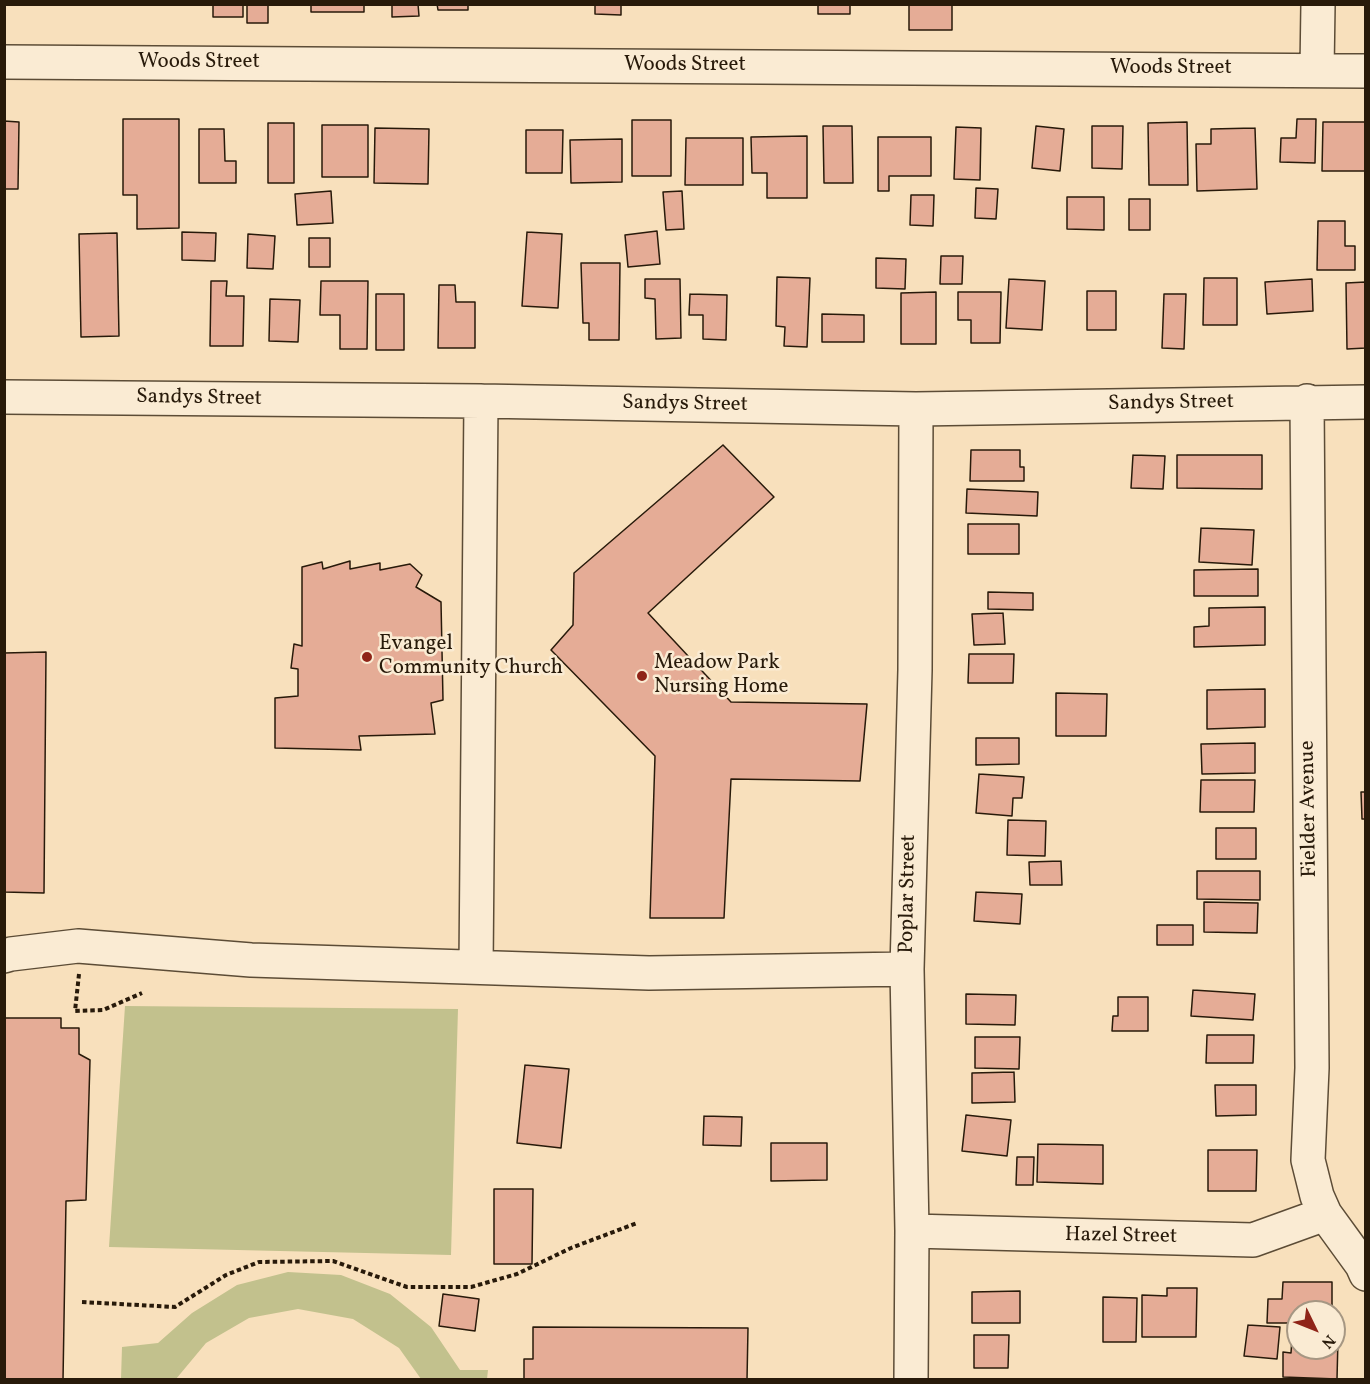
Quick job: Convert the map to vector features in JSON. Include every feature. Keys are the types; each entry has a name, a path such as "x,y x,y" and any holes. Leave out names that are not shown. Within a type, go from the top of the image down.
{"street":[{"path":"1317,70 1318,4"},
{"name":"Woods Street","path":"4,62 1365,71"},
{"name":"Sandys Street","path":"4,397 481,401 916,409 1307,401 1365,402"},
{"path":"476,967 481,401"},
{"name":"Fielder Avenue","path":"1307,401 1312,1056 1308,1160 1317,1196 1325,1214 1362,1265 1365,1274"},
{"name":"Poplar Street","path":"911,1380 912,1231 908,969 915,670 916,409"},
{"path":"4,956 81,947 251,960 649,973 908,969"},
{"name":"Hazel Street","path":"912,1231 1253,1240 1325,1214"}],"path":[{"path":"81,947 75,1011 103,1010 142,993"},
{"path":"82,1302 175,1307 225,1275 259,1262 333,1261 407,1287 471,1287 517,1274 571,1248 637,1223"}],"shaded area":[{"path":"125,1006 458,1009 451,1255 109,1247"},
{"path":"288,1272 341,1275 390,1294 431,1327 460,1370 488,1370 487,1379 421,1379 399,1348 353,1319 298,1309 249,1318 206,1343 176,1379 121,1379 122,1347 158,1343 192,1313 237,1285"}],"building":[{"path":"213,4 243,4 243,17 213,17"},
{"path":"247,4 268,4 268,23 247,23"},
{"path":"311,4 364,4 364,12 311,12"},
{"path":"392,4 418,4 419,16 392,17"},
{"path":"437,4 468,4 468,10 438,10"},
{"path":"595,4 621,4 621,15 595,14"},
{"path":"818,4 850,4 850,14 818,14"},
{"path":"909,4 952,4 952,30 909,30"},
{"path":"123,119 179,119 179,228 137,229 137,195 123,195"},
{"path":"1297,119 1316,119 1315,163 1280,162 1281,138 1296,138"},
{"path":"632,120 671,120 671,176 632,176"},
{"path":"4,121 19,122 18,189 4,189"},
{"path":"1187,122 1188,185 1149,185 1148,123"},
{"path":"1323,122 1366,122 1366,171 1322,171"},
{"path":"268,123 294,123 294,183 268,183"},
{"path":"322,125 368,125 368,177 322,177"},
{"path":"823,126 852,126 853,183 824,183"},
{"path":"1036,126 1064,129 1060,171 1032,168"},
{"path":"1092,126 1123,126 1122,169 1092,168"},
{"path":"956,127 981,128 980,180 954,179"},
{"path":"375,128 429,129 428,184 374,183"},
{"path":"1255,128 1257,189 1197,191 1196,144 1211,144 1211,129"},
{"path":"199,129 224,129 225,161 236,161 236,183 199,183"},
{"path":"526,130 563,130 562,173 526,173"},
{"path":"807,136 807,198 767,198 767,173 752,173 751,137"},
{"path":"878,137 931,137 931,176 889,176 889,191 878,191"},
{"path":"686,138 743,138 743,185 685,185"},
{"path":"622,139 622,182 571,183 570,140"},
{"path":"976,188 998,189 996,219 975,218"},
{"path":"331,191 333,223 297,225 295,194"},
{"path":"682,191 684,229 666,230 663,192"},
{"path":"911,195 934,195 933,226 910,225"},
{"path":"1067,197 1104,197 1104,230 1067,229"},
{"path":"1129,199 1150,199 1150,230 1129,230"},
{"path":"1318,221 1345,221 1345,246 1355,246 1355,270 1317,270"},
{"path":"657,231 660,264 628,267 625,235"},
{"path":"182,232 216,233 215,261 182,260"},
{"path":"527,232 562,234 558,308 522,306"},
{"path":"117,233 119,336 81,337 79,234"},
{"path":"248,234 275,236 273,269 247,268"},
{"path":"309,238 330,238 330,267 309,267"},
{"path":"941,256 963,256 962,284 940,284"},
{"path":"876,258 906,259 905,289 876,288"},
{"path":"581,263 620,263 619,340 589,340 589,323 583,323"},
{"path":"777,277 810,278 807,347 784,346 785,327 776,326"},
{"path":"1204,278 1237,278 1237,325 1203,325"},
{"path":"645,279 680,279 681,338 656,339 655,299 645,298"},
{"path":"1009,279 1045,281 1042,330 1006,328"},
{"path":"1312,279 1313,311 1267,314 1265,282"},
{"path":"211,281 227,281 226,296 244,296 243,346 210,346"},
{"path":"321,281 368,281 367,349 340,349 340,315 320,315"},
{"path":"1366,282 1366,348 1347,349 1346,283"},
{"path":"439,285 455,285 456,302 475,302 475,348 438,348"},
{"path":"1087,291 1116,291 1116,330 1087,330"},
{"path":"936,292 936,344 901,344 901,293"},
{"path":"958,292 1001,292 1000,343 971,343 971,320 958,320"},
{"path":"376,294 404,294 404,350 376,350"},
{"path":"690,294 727,295 726,340 703,339 703,315 689,315"},
{"path":"1164,294 1186,294 1184,349 1162,348"},
{"path":"270,299 300,300 298,342 269,341"},
{"path":"822,314 864,315 864,342 822,342"},
{"name":"Meadow Park Nursing Home","path":"723,445 774,497 648,613 731,702 867,704 860,781 731,779 724,918 650,918 655,756 551,650 573,625 574,573"},
{"path":"971,450 1020,450 1020,467 1024,467 1024,481 970,481"},
{"path":"1133,455 1165,456 1163,489 1131,488"},
{"path":"1177,455 1262,455 1262,489 1177,488"},
{"path":"967,489 1038,492 1037,516 966,513"},
{"path":"968,524 1019,524 1019,554 968,554"},
{"path":"1201,528 1254,530 1252,565 1199,562"},
{"name":"Evangel Community Church","path":"350,561 350,569 380,563 380,570 410,564 422,575 416,587 441,602 443,700 431,703 435,734 359,736 361,750 275,748 275,698 298,696 298,669 291,668 294,644 302,646 302,567 322,562 323,569"},
{"path":"1258,569 1258,596 1194,596 1194,570"},
{"path":"988,592 1033,593 1033,610 988,609"},
{"path":"1265,607 1265,645 1194,647 1194,627 1209,626 1209,608"},
{"path":"1003,613 1005,644 974,645 972,614"},
{"path":"46,652 44,893 4,892 4,653"},
{"path":"969,654 1014,654 1013,683 968,683"},
{"path":"1265,689 1265,727 1207,729 1207,690"},
{"path":"1056,693 1107,694 1106,736 1056,736"},
{"path":"976,738 1019,738 1019,764 976,765"},
{"path":"1255,743 1255,773 1202,774 1201,744"},
{"path":"979,774 1024,777 1022,798 1013,798 1012,816 976,813"},
{"path":"1201,780 1255,780 1254,812 1200,812"},
{"path":"1361,792 1366,792 1366,819 1362,819"},
{"path":"1008,820 1046,821 1045,856 1007,855"},
{"path":"1216,828 1256,828 1256,859 1216,859"},
{"path":"1061,861 1062,885 1030,885 1029,862"},
{"path":"1197,871 1260,871 1260,900 1197,899"},
{"path":"976,892 1022,894 1020,924 974,921"},
{"path":"1204,902 1258,903 1257,933 1204,932"},
{"path":"1157,925 1193,925 1193,945 1157,945"},
{"path":"1193,990 1255,994 1253,1020 1191,1016"},
{"path":"966,994 1016,995 1015,1025 966,1024"},
{"path":"1118,997 1148,997 1148,1031 1112,1031 1113,1016 1118,1016"},
{"path":"4,1018 61,1018 61,1028 79,1028 79,1054 90,1060 86,1200 66,1201 63,1380 4,1380"},
{"path":"1207,1035 1254,1035 1253,1063 1206,1063"},
{"path":"975,1037 1020,1037 1019,1069 975,1068"},
{"path":"525,1065 569,1069 561,1148 517,1143"},
{"path":"1014,1072 1015,1102 972,1103 972,1073"},
{"path":"1215,1085 1256,1085 1256,1115 1216,1116"},
{"path":"966,1115 1011,1120 1007,1156 962,1151"},
{"path":"704,1116 742,1117 741,1146 703,1145"},
{"path":"771,1143 827,1143 827,1180 771,1181"},
{"path":"1038,1144 1103,1145 1103,1184 1037,1182"},
{"path":"1208,1150 1257,1150 1256,1191 1208,1191"},
{"path":"1017,1157 1034,1157 1033,1185 1016,1185"},
{"path":"494,1189 533,1189 532,1264 494,1264"},
{"path":"1283,1282 1332,1282 1332,1300 1286,1300 1286,1323 1267,1323 1268,1299 1282,1299"},
{"path":"1167,1288 1197,1288 1196,1337 1142,1337 1142,1295 1167,1296"},
{"path":"1020,1291 1020,1323 972,1323 972,1292"},
{"path":"443,1294 479,1299 475,1331 439,1326"},
{"path":"1103,1297 1137,1298 1136,1342 1103,1342"},
{"path":"1248,1325 1280,1327 1277,1359 1244,1356"},
{"path":"533,1327 748,1328 747,1380 524,1380 524,1359 533,1359"},
{"path":"974,1335 1009,1335 1008,1368 974,1368"},
{"path":"1283,1352 1286,1352 1286,1360 1337,1360 1337,1379 1283,1377"}],"place":[{"name":"Evangel Community Church","path":"367,657"},
{"name":"Meadow Park Nursing Home","path":"642,676"}]}
